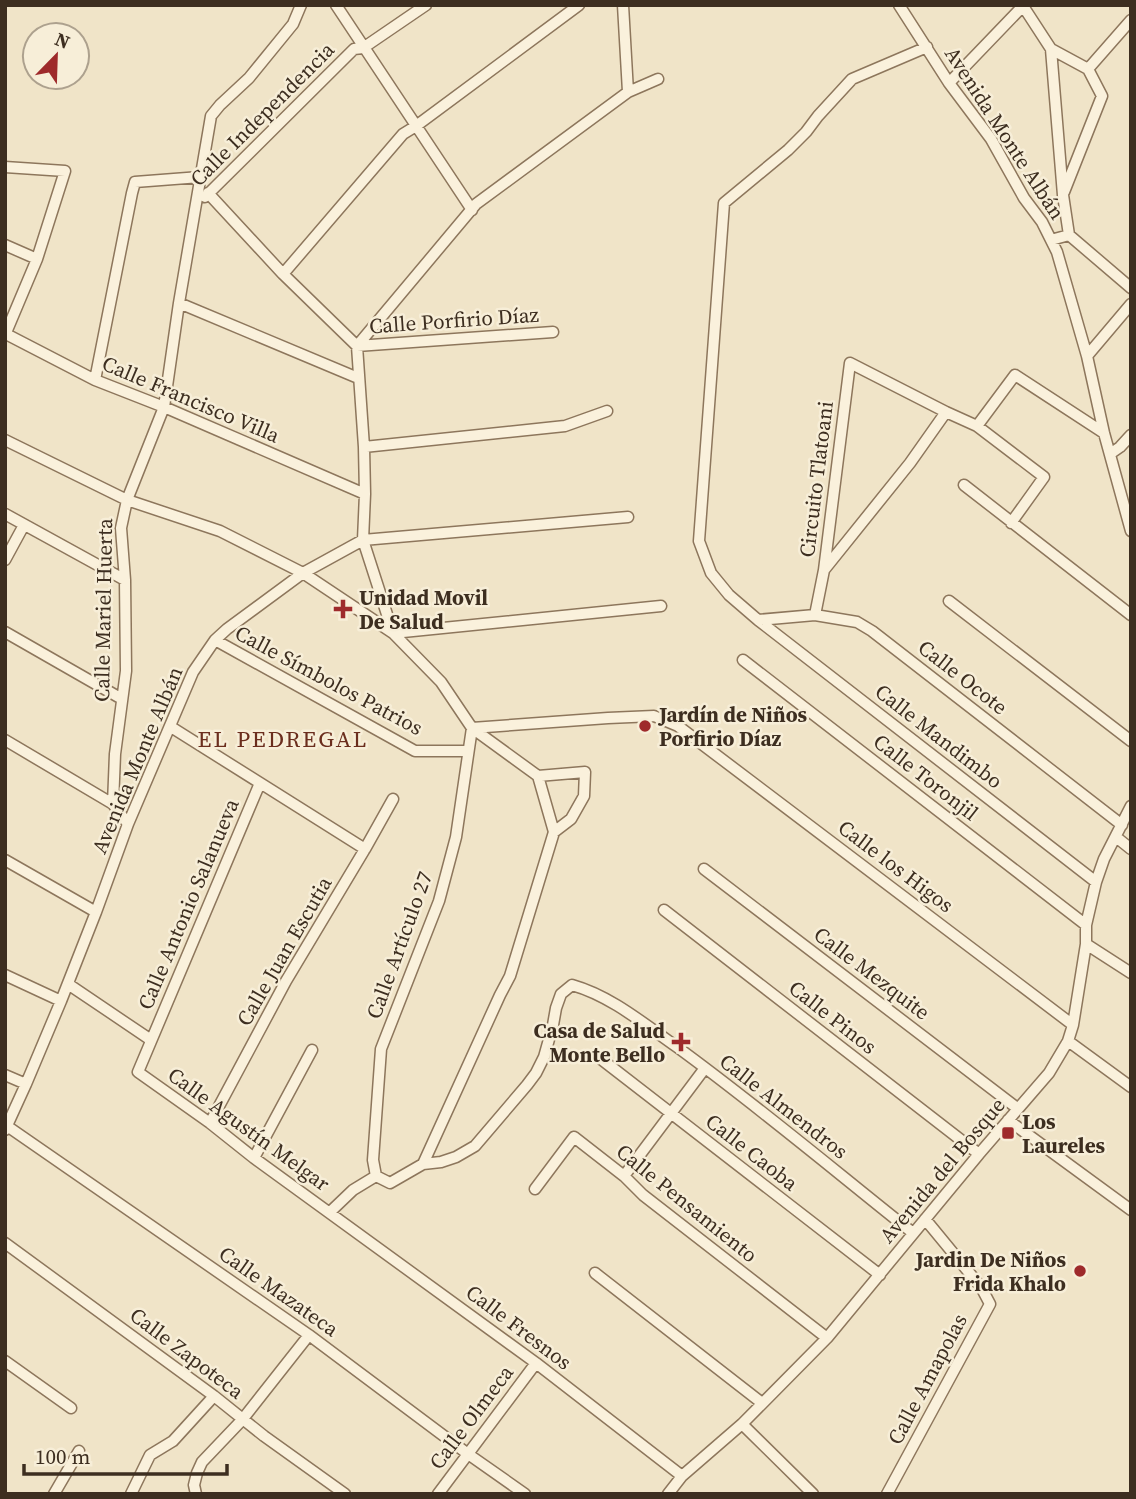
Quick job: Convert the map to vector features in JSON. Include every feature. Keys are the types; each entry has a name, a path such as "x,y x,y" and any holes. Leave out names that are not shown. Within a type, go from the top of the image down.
{"street":[{"name":"Calle Mariel Huerta","path":"113,804 115,754 126,671 125,580 121,528 127,500 164,407 211,116 249,78 293,24 301,5"},
{"path":"336,5 472,210"},
{"name":"Calle Independencia","path":"196,207 355,49 363,48 426,5"},
{"path":"283,274 403,134 579,5"},
{"path":"623,5 628,92"},
{"name":"Avenida Monte Albán","path":"900,5 949,83 991,139 1024,198 1042,222 1057,253 1087,356 1104,433 1131,531"},
{"path":"949,83 1023,6 1051,49 1063,195 1069,235 1131,288"},
{"path":"1088,69 1131,20"},
{"name":"Calle Mandimbo","path":"927,47 852,79 797,141 724,203 699,541 711,573 729,595 758,620 1096,882"},
{"path":"1051,49 1088,69 1102,96 1063,195"},
{"path":"393,633 363,540 364,447 357,346 477,204 628,92 658,79"},
{"path":"5,167 65,170 37,259 5,335"},
{"path":"95,380 135,182 200,177"},
{"path":"208,193 283,274 357,346"},
{"path":"1051,240 1069,235"},
{"path":"5,245 37,259"},
{"path":"179,303 358,378"},
{"path":"1087,356 1131,304"},
{"name":"Calle Porfirio Díaz","path":"357,346 553,332"},
{"name":"Calle Francisco Villa","path":"5,335 95,380 365,494"},
{"name":"Circuito Tlatoani","path":"850,363 946,412 910,463 824,570 850,363"},
{"path":"977,426 1015,375 1104,433"},
{"path":"364,447 565,426 607,411"},
{"path":"946,412 977,426 1044,477 1011,523"},
{"path":"1110,454 1131,435"},
{"path":"5,440 127,500 220,531 303,573 393,633 441,682 472,728 538,776 554,832 510,976 424,1164 390,1183 376,1176 353,1190 330,1212"},
{"path":"964,485 1131,615"},
{"path":"5,514 125,580"},
{"path":"363,540 628,517"},
{"path":"5,560 24,525"},
{"name":"Avenida Monte Albán","path":"6,1128 68,984 128,824 193,672 215,640 228,629 303,573 363,540"},
{"path":"815,615 824,570"},
{"path":"949,601 1131,741"},
{"path":"393,633 661,606"},
{"name":"Calle Ocote","path":"758,620 815,615 857,622 1122,825"},
{"path":"5,632 122,699"},
{"name":"Calle Símbolos Patrios","path":"215,640 415,751 468,751"},
{"name":"Calle Toronjil","path":"743,660 1086,925"},
{"name":"Calle los Higos","path":"472,728 654,716 678,726 1073,1025"},
{"path":"171,727 365,849"},
{"name":"Calle Artículo 27","path":"376,1176 373,1160 381,1049 439,901 456,837 472,728"},
{"path":"5,740 113,804 128,824"},
{"path":"538,776 585,772 584,796 571,819 554,832"},
{"name":"Calle Antonio Salanueva","path":"151,1040 260,783"},
{"name":"Calle Juan Escutia","path":"210,1123 286,981 393,799"},
{"name":"Avenida del Bosque","path":"668,1494 682,1476 742,1424 827,1338 1049,1073 1068,1041 1073,1025 1086,944 1086,925 1096,882 1104,859 1131,806"},
{"path":"1116,837 1131,849"},
{"path":"5,860 96,912"},
{"name":"Calle Mezquite","path":"704,869 1017,1108"},
{"name":"Calle Pinos","path":"664,910 979,1154"},
{"path":"1086,944 1131,973"},
{"path":"5,975 61,1001"},
{"path":"68,984 151,1040"},
{"name":"Calle Almendros","path":"424,1164 457,1157 475,1146 527,1085 544,1057 561,994 572,985 588,989 628,1012 705,1068 913,1233"},
{"name":"Calle Agustín Melgar","path":"151,1040 138,1072 330,1212"},
{"path":"1068,1041 1131,1087"},
{"path":"254,1158 312,1050"},
{"name":"Calle Caoba","path":"601,1059 880,1275"},
{"path":"624,1176 705,1068"},
{"path":"5,1075 26,1084"},
{"path":"1008,1120 1131,1210"},
{"name":"Calle Mazateca","path":"6,1128 309,1335 524,1494"},
{"name":"Calle Pensamiento","path":"535,1189 574,1137 624,1176 643,1195 827,1338"},
{"name":"Calle Fresnos","path":"330,1212 536,1363 682,1476"},
{"name":"Calle Amapolas","path":"887,1494 990,1304 981,1287 925,1219"},
{"name":"Calle Zapoteca","path":"5,1243 345,1494"},
{"path":"595,1273 762,1403"},
{"path":"196,1494 194,1485 202,1462 242,1420 309,1335"},
{"path":"5,1361 71,1408"},
{"name":"Calle Olmeca","path":"438,1494 536,1363"},
{"path":"131,1494 149,1455 173,1441 214,1396"},
{"path":"742,1424 813,1494"},
{"path":"54,1494 79,1451"}],"place":[{"name":"Unidad Movil De Salud","path":"343,609"},
{"name":"Jardín de Niños Porfirio Díaz","path":"645,726"},
{"name":"Casa de Salud Monte Bello","path":"681,1042"},
{"name":"Los Laureles","path":"1008,1133"},
{"name":"Jardin De Niños Frida Khalo","path":"1080,1271"}],"district":[{"name":"EL PEDREGAL","path":"283,739"}]}
